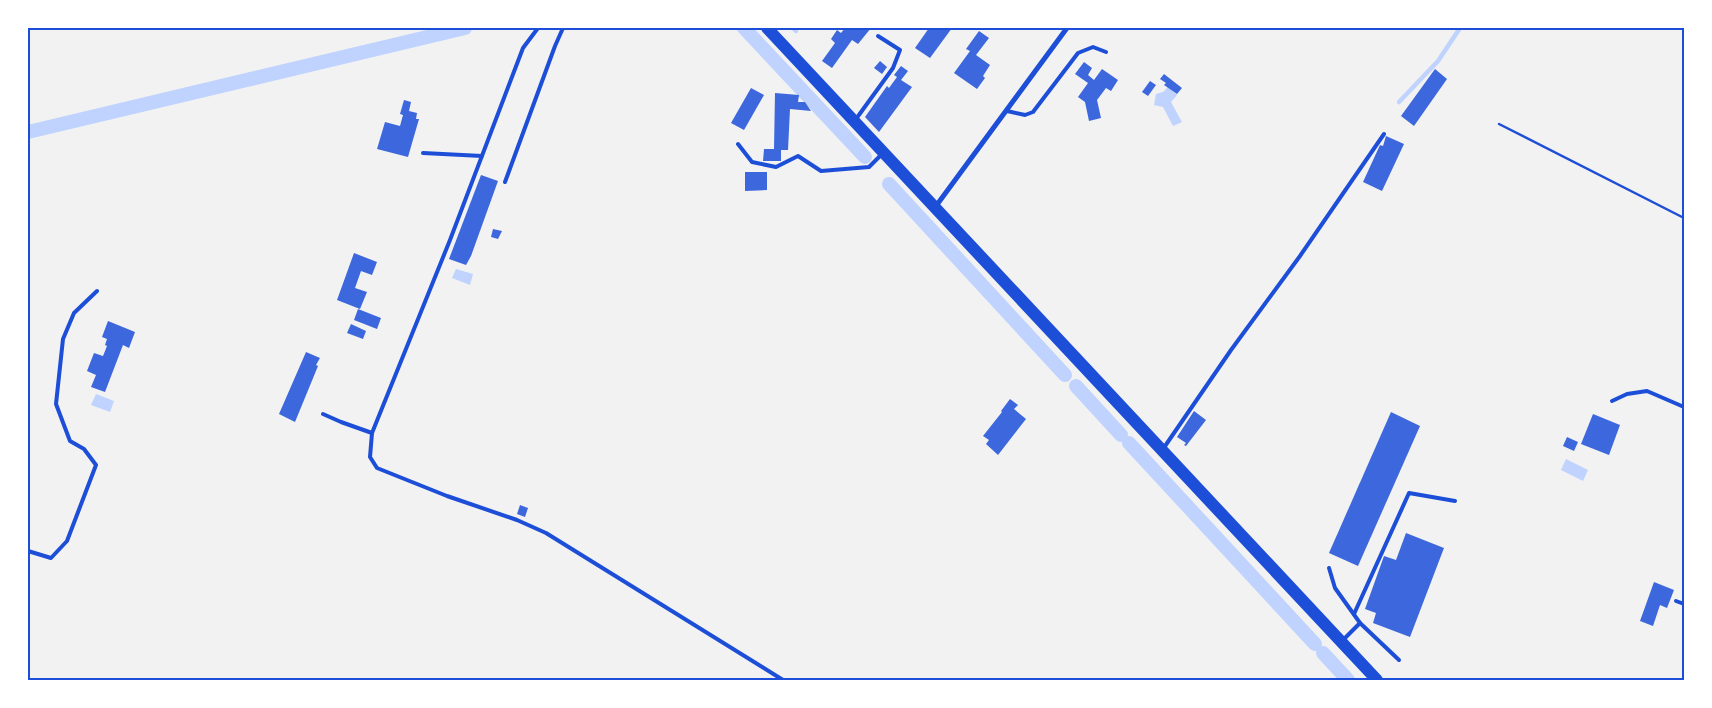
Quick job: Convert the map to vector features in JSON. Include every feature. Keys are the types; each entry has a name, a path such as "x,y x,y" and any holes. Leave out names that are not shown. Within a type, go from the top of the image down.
{"main road":[{"path":"767,28 1376,680"}],"street":[{"path":"935,208 1067,28"}],"lane":[{"path":"538,28 523,48 372,433 370,457 377,468 447,496 517,520 546,533 783,680"},
{"path":"505,182 563,28"},
{"path":"855,121 894,68 900,50 878,36"},
{"path":"1006,111 1025,115 1034,112 1078,53 1092,47 1106,52"},
{"path":"1162,451 1384,134"},
{"path":"738,144 752,162 776,167 798,156 821,171 869,167 883,152"},
{"path":"423,154 482,156"},
{"path":"28,551 51,558 67,541 96,465 84,449 70,441 56,404 64,339 74,313 97,291"},
{"path":"1612,401 1627,394 1647,391 1684,408"},
{"path":"324,414 372,433"},
{"path":"1354,614 1408,493 1455,502"},
{"path":"1329,568 1335,588 1360,623 1399,660"},
{"path":"1676,601 1684,604"},
{"path":"1341,642 1360,623"}],"path":[{"path":"1499,124 1684,218"}],"water":[{"path":"1168,87 1177,95 1171,102 1182,122 1173,126 1163,107 1154,105 1156,94 1163,92"},
{"path":"456,269 473,274 470,285 452,278"},
{"path":"96,394 114,401 110,412 91,405"},
{"path":"1566,459 1588,470 1583,481 1561,470"}],"building":[{"path":"845,28 871,28 858,44 852,40 832,68 822,61 835,43 831,39 837,30 841,33"},
{"path":"929,28 952,28 930,58 915,48"},
{"path":"979,31 989,38 976,55 990,65 983,76 985,78 977,89 954,73 970,51 966,49"},
{"path":"880,61 887,67 882,74 874,68"},
{"path":"1084,62 1092,68 1088,75 1094,80 1102,69 1118,80 1111,91 1106,88 1097,100 1101,118 1089,121 1085,102 1078,97 1088,83 1075,74"},
{"path":"901,66 908,71 901,80 912,87 879,132 865,117 887,86 889,88 897,77 894,75"},
{"path":"1435,69 1447,79 1414,126 1401,116"},
{"path":"1164,74 1182,88 1177,94 1164,85 1166,83 1160,79"},
{"path":"1150,81 1156,85 1148,96 1142,92"},
{"path":"751,88 764,95 744,130 731,123"},
{"path":"775,93 799,95 798,102 805,102 811,111 790,109 788,150 781,150 781,161 763,161 764,149 774,149"},
{"path":"404,100 411,102 409,111 417,113 416,119 419,119 408,157 377,149 385,122 400,126 403,115 400,114"},
{"path":"1386,136 1404,144 1382,191 1363,182 1380,145 1383,146"},
{"path":"745,172 767,172 767,190 745,191"},
{"path":"481,175 498,181 466,265 449,259"},
{"path":"493,229 502,231 498,239 491,237"},
{"path":"354,253 377,262 372,275 361,271 355,288 367,292 360,309 337,300"},
{"path":"358,309 381,318 377,329 354,320"},
{"path":"108,321 135,332 129,348 123,345 105,392 91,387 96,375 87,371 94,353 103,356 107,346 105,345 107,339 102,337"},
{"path":"351,324 366,331 363,339 347,333"},
{"path":"306,352 320,358 295,422 279,414"},
{"path":"1010,399 1018,405 1014,409 1026,419 998,455 986,444 989,440 983,436"},
{"path":"1194,411 1206,420 1186,446 1184,445 1186,443 1177,437"},
{"path":"1391,412 1420,426 1358,566 1329,553"},
{"path":"1593,414 1620,425 1609,455 1581,444"},
{"path":"1567,437 1578,442 1574,451 1563,446"},
{"path":"520,505 528,508 525,517 517,514"},
{"path":"1406,533 1444,548 1410,637 1373,623 1376,613 1365,609 1384,556 1396,560"},
{"path":"1654,582 1674,590 1667,608 1660,605 1653,626 1640,621"}],"waterway":[{"path":"28,132 465,28"},
{"path":"744,28 865,157"},
{"path":"793,28 796,31"},
{"path":"1399,102 1438,61 1460,28"},
{"path":"889,184 1065,375"},
{"path":"1076,386 1121,435"},
{"path":"1129,443 1315,644"},
{"path":"1323,653 1348,680"}]}
